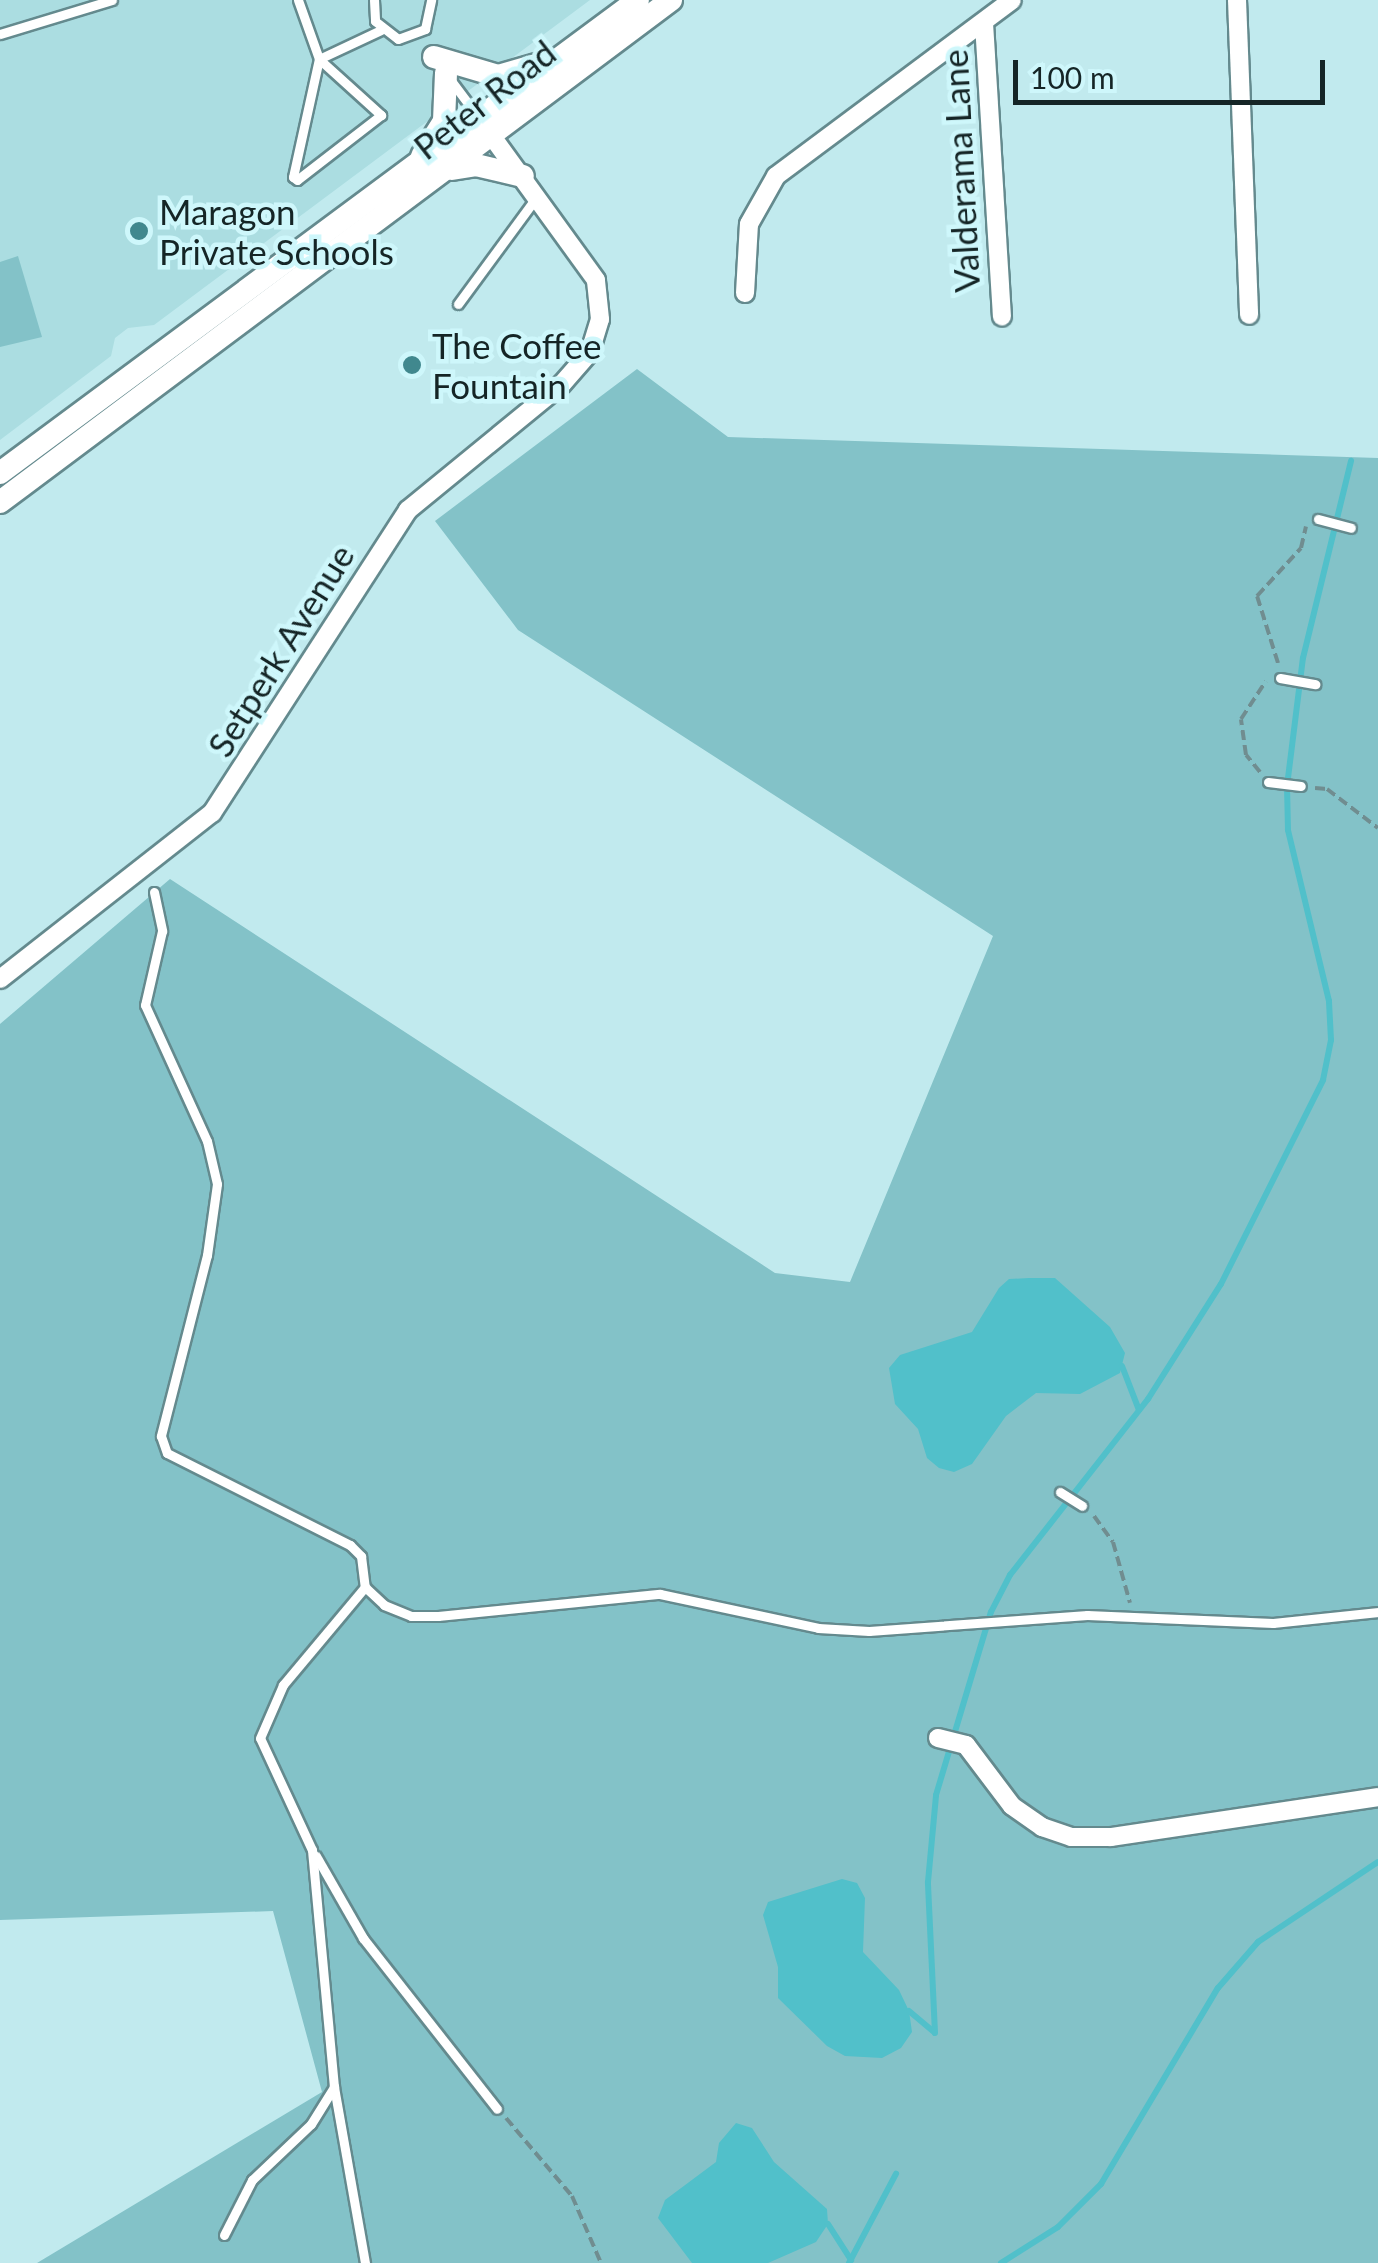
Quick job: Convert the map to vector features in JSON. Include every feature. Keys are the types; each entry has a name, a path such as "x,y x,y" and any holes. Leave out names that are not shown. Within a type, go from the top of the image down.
{"main road":[{"name":"Peter Road","path":"0,502 452,169 487,128 571,50 638,0"},
{"name":"Peter Road","path":"0,472 414,167 487,128 672,0"},
{"path":"414,167 444,120 440,65 498,76 571,50"},
{"path":"452,169 476,165 523,176"}],"street":[{"path":"746,293 748,224 776,176 1012,0"},
{"path":"1238,0 1249,315"},
{"name":"Valderama Lane","path":"984,23 1002,316"},
{"path":"487,128 538,196"},
{"name":"Setperk Avenue","path":"0,979 212,813 408,510 562,384 596,338 596,280 538,196"},
{"path":"938,1738 966,1745 1012,1806 1042,1827 1071,1836 1111,1837 1378,1798"}],"lane":[{"path":"0,34 112,0"},
{"path":"298,0 320,59 382,115 295,179 296,158 320,59"},
{"path":"374,0 381,30 398,39 418,36 430,21 431,0"},
{"path":"320,59 381,30"},
{"path":"418,36 487,128"},
{"path":"458,304 538,196"},
{"path":"1321,520 1351,528"},
{"path":"1283,678 1315,684"},
{"path":"1270,782 1301,786"},
{"path":"154,892 162,931 145,1005 207,1141 217,1184 208,1255 172,1371 161,1436 168,1453 350,1544 362,1556 366,1587 384,1606 410,1616 660,1594 818,1628 972,1627 1136,1616 1273,1623 1378,1612"},
{"path":"1060,1492 1082,1506"},
{"path":"366,1587 283,1685 264,1720 260,1738 271,1769 312,1850 382,1965 497,2109"},
{"path":"312,1850 334,2087 364,2263"},
{"path":"224,2235 252,2180 311,2124 334,2087"}],"path":[{"path":"1270,782 1246,755 1241,719 1258,687 1283,678 1264,632 1256,596 1321,520"},
{"path":"1328,789 1378,828"},
{"path":"1092,1514 1112,1542 1136,1616"},
{"path":"497,2109 572,2196 601,2263"}],"shaded area":[{"name":"Maragon Private Schools","path":"0,0 590,0 154,325 128,328 115,338 111,356 0,440"},
{"path":"18,256 42,337 0,347 0,262"},
{"path":"637,369 728,437 1378,458 1378,2263 37,2263 322,2092 273,1911 0,1920 0,1024 170,879 775,1273 850,1282 993,936 518,630 435,521"},
{"path":"1055,1278 1110,1327 1125,1353 1120,1373 1080,1394 1036,1393 1006,1416 972,1464 954,1472 939,1468 927,1458 918,1429 895,1404 889,1368 900,1355 972,1332 999,1288 1009,1279"},
{"path":"842,1879 857,1883 865,1898 863,1952 899,1990 909,2011 912,2032 901,2048 882,2058 845,2056 827,2046 778,1998 778,1967 763,1915 768,1902"},
{"path":"736,2123 752,2128 774,2162 827,2209 828,2224 816,2242 768,2263 692,2263 658,2218 665,2200 716,2162 719,2143"}],"waterway":[{"path":"935,2033 928,1882 936,1795 991,1612 1010,1575 1148,1399 1221,1284 1323,1080 1331,1040 1329,1001 1288,830 1287,786 1303,658 1351,461"},
{"path":"1122,1366 1139,1410"},
{"path":"1001,2263 1058,2227 1101,2184 1218,1988 1258,1942 1378,1862"},
{"path":"909,2011 934,2032"},
{"path":"849,2263 896,2174"},
{"path":"828,2224 851,2260"}],"place":[{"name":"Maragon Private Schools","path":"139,231"},
{"name":"The Coffee Fountain","path":"412,365"}]}
